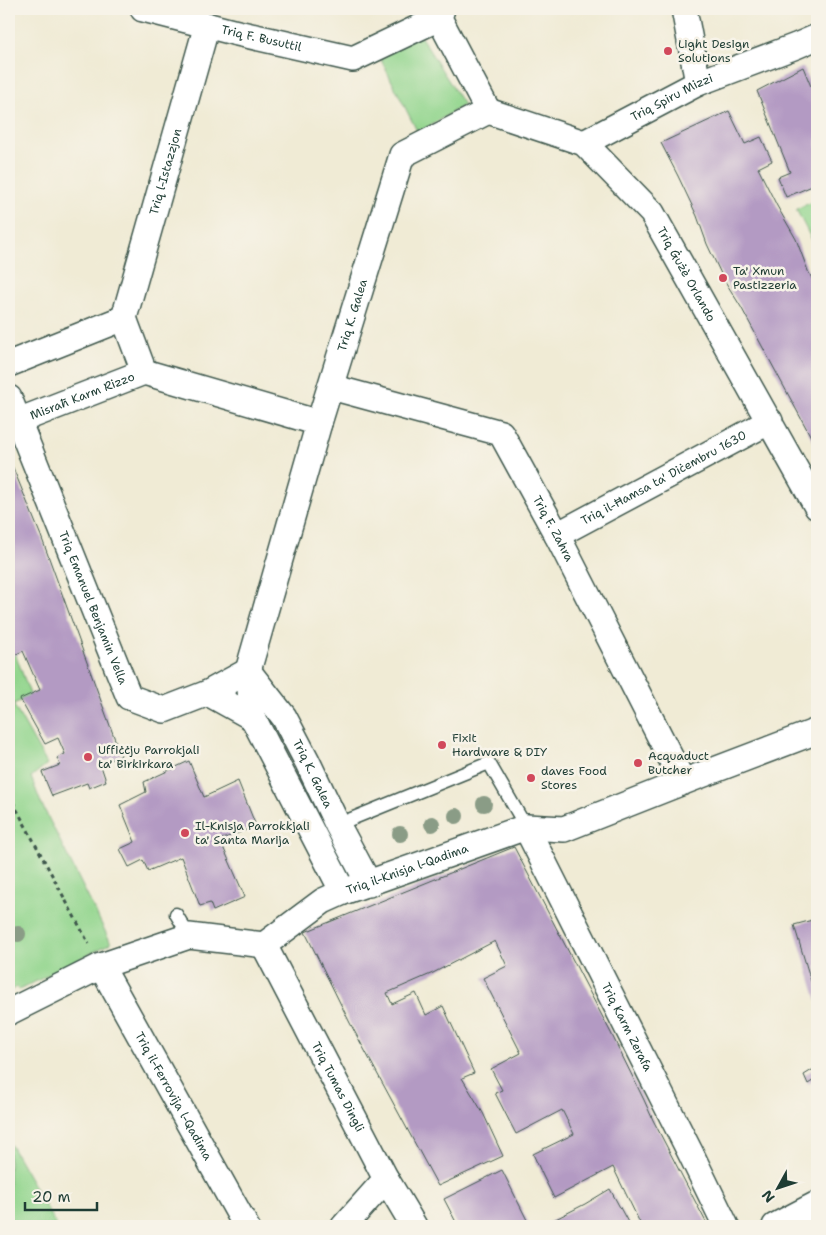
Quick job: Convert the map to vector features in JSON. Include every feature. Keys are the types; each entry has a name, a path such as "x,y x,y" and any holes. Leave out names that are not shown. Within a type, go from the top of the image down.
{"street":[{"name":"Triq F. Busuttil","path":"143,9 176,13 207,25 352,59 441,14"},
{"path":"684,9 698,83"},
{"path":"441,14 488,111"},
{"name":"Triq l-Istazzjon","path":"124,318 207,25"},
{"name":"Triq Spiru Mizzi","path":"584,143 698,83 817,37"},
{"name":"Triq Ġużè Orlando","path":"488,111 584,143 652,213 817,507"},
{"name":"Triq K. Galea","path":"343,892 253,718 248,671 319,423 402,155 488,111"},
{"path":"9,364 124,318"},
{"name":"Misraħ Karm Rizzo","path":"18,421 144,372 124,318"},
{"path":"144,372 319,423"},
{"name":"Triq F. Zahra","path":"331,387 501,433 557,535 683,782"},
{"name":"Triq Emanuel Benjamin Vella","path":"9,398 129,697 164,710 208,693 248,671"},
{"name":"Triq il-Ħamsa ta' Diċembru 1630","path":"557,535 770,422"},
{"name":"Triq K. Galea","path":"248,671 284,717 369,884"},
{"path":"208,693 253,718"},
{"name":"Triq il-Knisja l-Qadima","path":"264,945 323,901 343,892 526,827 564,829 817,731"},
{"name":"Triq Karm Zerafa","path":"526,827 726,1226"},
{"path":"9,1012 101,966 188,936 264,945"},
{"name":"Triq Tumas Dingli","path":"264,945 386,1178 414,1226"},
{"name":"Triq il-Ferrovija l-Qadima","path":"101,966 246,1226"},
{"path":"344,1226 386,1178"},
{"path":"775,1226 817,1204"}],"lane":[{"path":"313,836 337,824 489,763 526,827"},
{"path":"176,914 188,936"}],"path":[{"path":"9,795 101,966"}],"green space":[{"path":"419,34 464,105 418,133 376,50"},
{"path":"817,200 817,250 796,209"},
{"path":"15,653 31,697 13,704 47,764 31,777 41,803 111,943 19,990 17,987 9,991 9,657"},
{"path":"9,1142 57,1226 9,1226"}],"building":[{"path":"803,67 817,101 817,184 786,197 778,177 790,172 757,91"},
{"path":"729,111 745,144 761,137 772,161 758,168 796,239 808,271 817,288 817,448 741,307 723,278 707,244 697,216 661,143"},
{"path":"9,458 41,536 121,756 100,763 106,781 89,788 87,783 52,796 42,772 60,765 57,758 65,754 58,738 45,744 20,699 40,690 23,651 10,657 9,654"},
{"name":"Il-Knisja Parrokkjali ta' Santa Marija","path":"189,761 204,797 238,781 256,826 220,840 245,897 213,911 210,903 200,906 181,857 148,871 143,860 129,867 120,849 135,842 120,805 146,792 144,782"},
{"path":"514,847 611,1033 653,1120 708,1226 635,1226 640,1223 613,1167 554,1198 533,1154 574,1134 562,1110 516,1134 495,1093 502,1090 491,1069 521,1053 483,978 507,966 495,941 433,973 387,993 392,1004 416,993 426,1015 443,1006 474,1073 462,1078 483,1113 503,1156 438,1186 350,1023 305,932"},
{"path":"816,919 817,924 817,1001 794,925"},
{"path":"817,1067 817,1078 808,1084 804,1075"},
{"path":"502,1170 530,1226 458,1226 444,1199"},
{"path":"610,1189 630,1226 542,1226 585,1204"}],"place":[{"name":"Light Design Solutions","path":"668,51"},
{"name":"Ta' Xmun Pastizzeria","path":"723,278"},
{"name":"Fixit Hardware & DIY","path":"442,745"},
{"name":"Uffiċċju Parrokjali ta' Birkirkara","path":"88,757"},
{"name":"Acquaduct Butcher","path":"638,763"},
{"name":"daves Food Stores","path":"531,778"},
{"name":"Il-Knisja Parrokkjali ta' Santa Marija","path":"185,833"}]}
